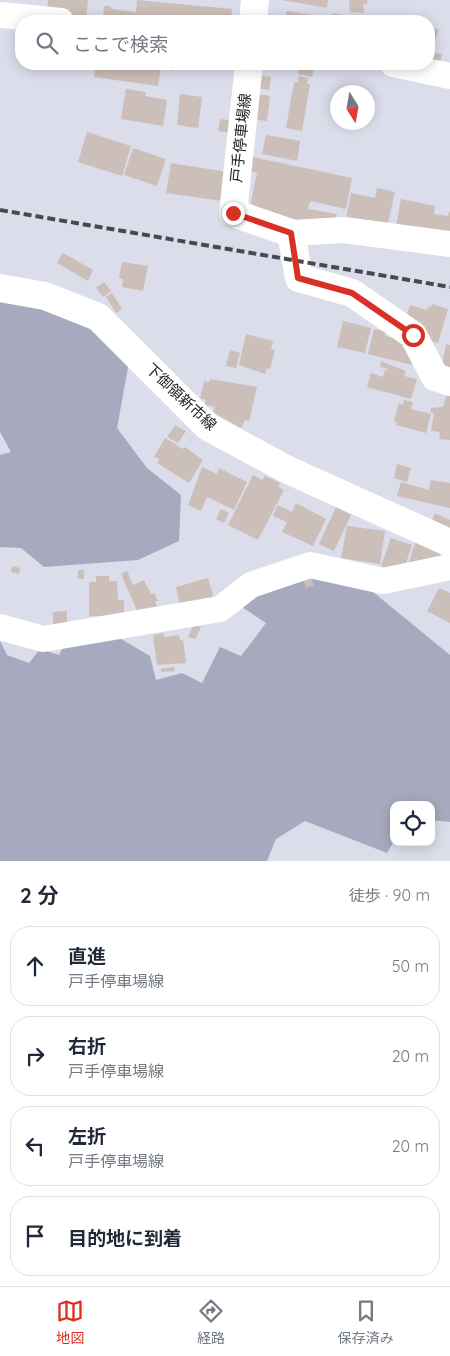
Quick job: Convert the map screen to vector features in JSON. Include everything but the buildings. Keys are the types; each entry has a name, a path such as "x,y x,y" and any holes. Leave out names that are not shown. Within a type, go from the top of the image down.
{"main road":[{"path":"254,15 255,0"},
{"name":"戸手停車場線","path":"247,70 233,213 291,233"},
{"path":"291,233 298,278 352,293 413,335 435,377 450,382"},
{"name":"下御領新市線","path":"0,288 45,296 98,317 208,427 288,470 450,543"}],"street":[{"path":"2,15 15,16"},
{"path":"422,70 450,76"},
{"path":"291,233 344,230 450,244"},
{"path":"0,628 43,639 220,609 250,585 310,565 383,581 450,567"}],"shaded area":[{"path":"0,294 79,317 129,362 117,428 147,468 181,495 179,541 138,560 44,567 21,548 0,547 0,455 11,452 0,432"},
{"path":"310,567 362,583 450,655 450,822 435,820 435,801 390,801 391,846 387,853 305,821 276,839 267,861 0,861 0,641 7,655 29,663 40,649 59,655 72,630 104,629 150,656 156,680 182,673 202,683 220,647 241,656 266,623 236,603"}],"railway":[{"path":"0,210 450,287"}],"route":[{"path":"233,213 291,233 298,278 352,293 413,335"}]}
